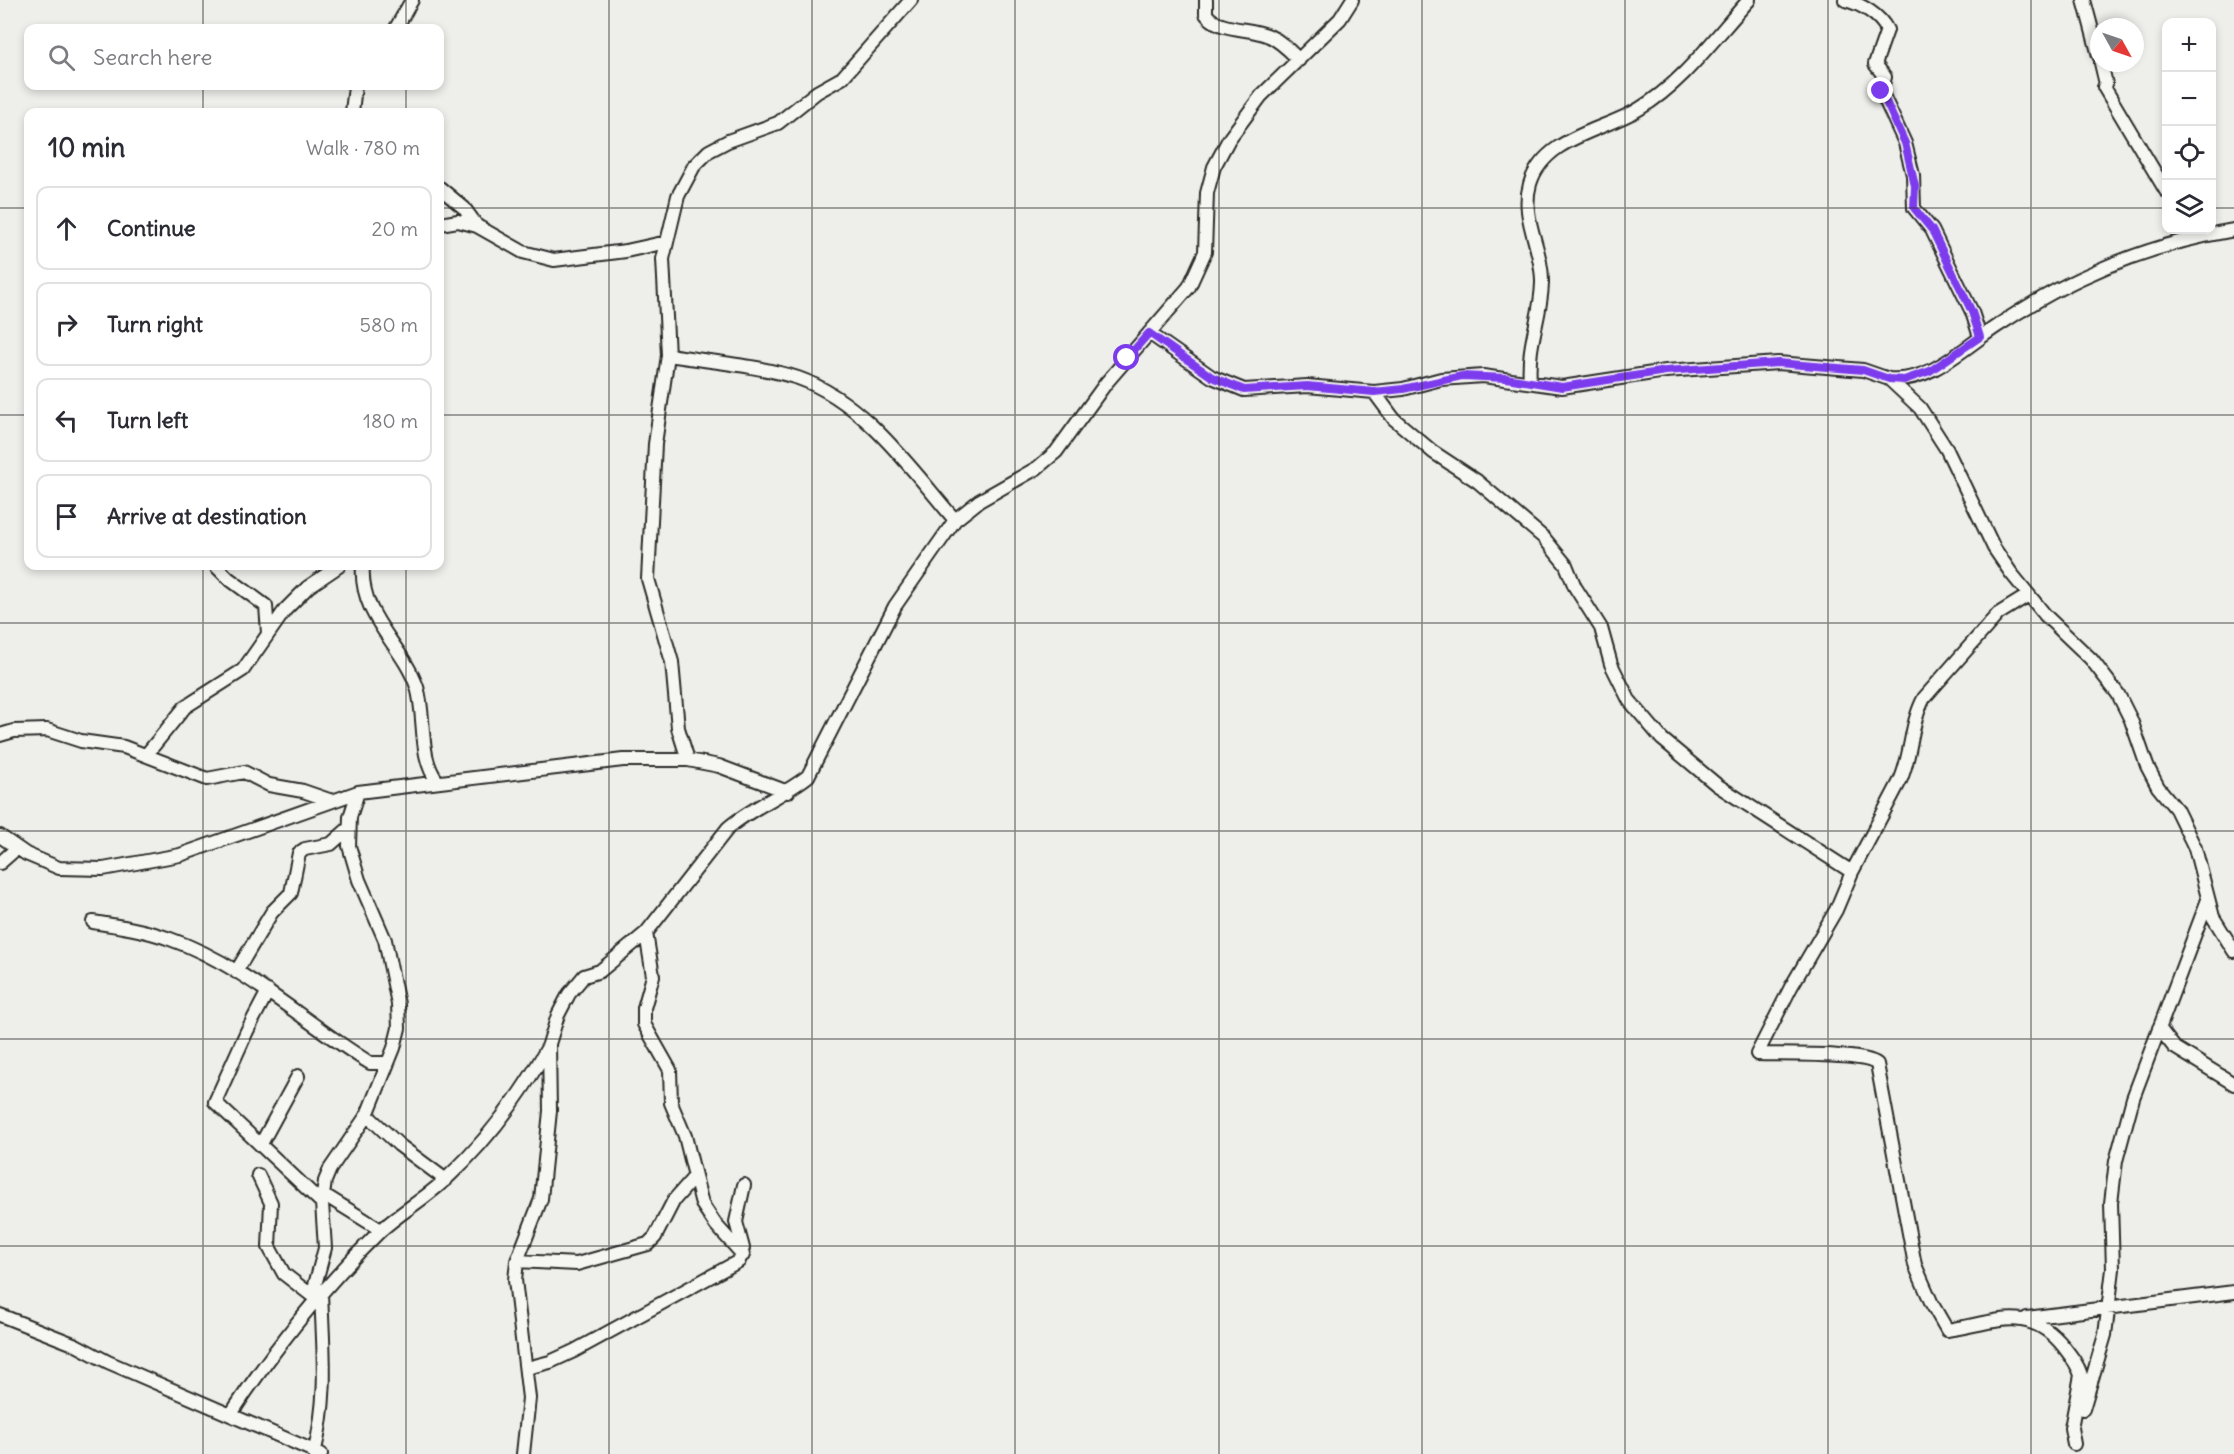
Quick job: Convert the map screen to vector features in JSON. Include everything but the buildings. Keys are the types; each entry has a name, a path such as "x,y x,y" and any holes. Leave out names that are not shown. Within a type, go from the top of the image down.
{"street":[{"path":"398,24 412,0"},
{"path":"688,760 678,728 672,662 648,579 655,444 668,355 663,259 683,183 709,151 728,141 778,123 817,92 842,78 911,0"},
{"path":"1206,0 1206,14 1215,24 1267,34 1278,40 1299,60"},
{"path":"231,1414 285,1334 316,1295 381,1230 446,1180 508,1108 530,1078 549,1044 558,1015 584,976 600,971 646,933 728,828 741,817 788,792 808,776 819,760 853,684 895,606 955,520 979,501 1037,468 1056,452 1106,383 1178,303 1198,270 1204,252 1207,193 1214,167 1229,139 1261,96 1340,19 1352,0"},
{"path":"1530,382 1530,346 1542,298 1542,274 1527,200 1530,182 1538,168 1561,145 1620,120 1663,92 1687,72 1749,0"},
{"path":"2084,0 2090,22"},
{"path":"1856,1 1883,21 1887,30 1875,64 1885,78 1881,91 1905,143 1913,175 1914,208 1932,230 1972,312 1980,337"},
{"path":"2103,72 2105,85 2162,184"},
{"path":"352,108 355,90"},
{"path":"444,191 464,208 477,226"},
{"path":"444,223 458,221 477,226 523,252 554,260 626,251 667,242"},
{"path":"2216,231 2234,230"},
{"path":"1149,333 1212,377 1244,390 1307,386 1374,392 1403,389 1462,376 1483,376 1562,387 1666,371 1778,363 1863,370 1889,379 1904,380 1930,371 1980,337 2079,279 2121,260 2190,234"},
{"path":"668,355 788,375 833,395 860,416 889,445 955,520"},
{"path":"1889,379 1909,395 1947,450 1994,548 2027,596 2091,659 2118,694 2131,720 2147,766 2158,787 2176,809 2195,848 2204,874 2207,902 2224,937 2234,951"},
{"path":"1374,392 1394,419 1433,452 1477,480 1544,538 1566,565 1575,587 1601,628 1611,664 1629,700 1662,739 1717,785 1851,872"},
{"path":"220,570 228,579 266,606 268,633"},
{"path":"147,755 185,707 243,670 268,633 298,597 334,570"},
{"path":"364,570 369,606 407,665 417,689 430,769 438,782"},
{"path":"2027,596 1998,614 1924,698 1918,713 1906,767 1851,872 1836,910 1791,987 1757,1054 1842,1056 1876,1063 1881,1074 1915,1265 1932,1304 1947,1330 2021,1318 2234,1292"},
{"path":"0,735 14,731 47,730 81,741 124,747 207,779 244,772 269,785 303,791 332,801"},
{"path":"0,836 16,849 58,868 103,869 180,855 285,820 358,792 624,760 688,760 719,766 788,792"},
{"path":"0,1314 76,1345 108,1362 317,1453 326,1385 316,1295 325,1248 322,1199 330,1169 367,1115 399,1028 398,1004 385,940 351,859 348,829 358,792"},
{"path":"236,972 272,912 291,893 299,853 305,849 331,844 348,829"},
{"path":"0,863 16,849"},
{"path":"2073,1449 2102,1351 2106,1307 2113,1269 2111,1203 2116,1161 2133,1098 2207,902"},
{"path":"93,922 132,928 172,939 268,991 369,1063 388,1063"},
{"path":"646,933 653,976 644,1008 644,1024 668,1063 671,1103 685,1136 702,1204 716,1225 742,1255"},
{"path":"268,991 215,1102 322,1199 381,1230"},
{"path":"2159,1028 2174,1047 2234,1084"},
{"path":"523,1454 529,1398 515,1280 517,1261 541,1200 551,1101 549,1044"},
{"path":"2153,1046 2174,1047"},
{"path":"261,1144 298,1076"},
{"path":"367,1115 399,1145 446,1180"},
{"path":"258,1175 271,1203 269,1247 284,1274 316,1295"},
{"path":"517,1261 577,1264 648,1244 655,1237 674,1200 695,1176"},
{"path":"527,1368 550,1362 574,1351 736,1263 742,1255 736,1221 744,1185"},
{"path":"2021,1318 2049,1331 2080,1371 2081,1386 2071,1428 2073,1449"}],"route":[{"path":"1127,358 1149,333 1212,377 1224,384 1244,390 1307,386 1387,392 1462,376 1506,378 1562,387 1666,371 1778,363 1863,370 1889,379 1914,378 1930,371 1980,337 1972,312 1932,230 1914,208 1915,186 1905,143 1881,91"}]}
